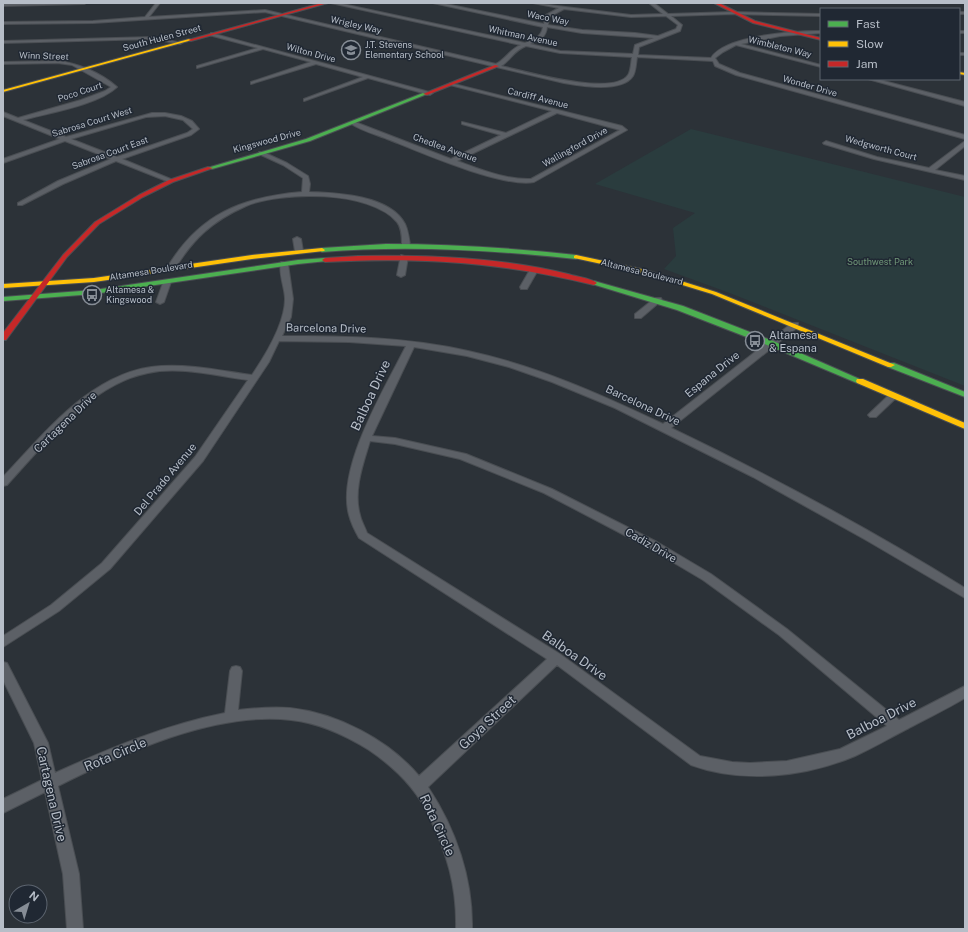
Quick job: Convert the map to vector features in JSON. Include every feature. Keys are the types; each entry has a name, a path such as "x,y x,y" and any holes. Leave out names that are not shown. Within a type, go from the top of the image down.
{"main road":[{"name":"South Hulen Street","path":"3,91 326,3"},
{"path":"716,3 733,13 772,28 794,33 819,35"},
{"name":"Kingswood Drive","path":"3,338 65,256 97,223 118,209 171,181 308,140 497,66"},
{"path":"360,258 406,245 407,248 418,254 433,259"},
{"name":"Altamesa Boulevard","path":"3,286 94,280 299,251 363,246 454,246 513,250 584,258 682,282 795,325 965,395"},
{"path":"261,256 278,259 284,264 285,260 289,257 316,250"},
{"name":"Altamesa Boulevard","path":"3,299 34,297 166,282 284,264 360,258 404,257 484,262 586,280 658,300 770,343 965,426"},
{"path":"133,286 159,276 171,268 179,273 195,277"}],"street":[{"path":"3,5 84,3"},
{"path":"146,19 158,3"},
{"name":"Whitman Avenue","path":"333,3 560,52 713,60"},
{"name":"Waco Way","path":"435,3 585,32 631,33 658,37"},
{"path":"535,3 612,15 733,13 820,15"},
{"path":"634,56 637,46 675,32 680,27 677,22 651,3"},
{"name":"Kingswood Drive","path":"497,66 508,58 515,49 540,38 544,34 544,25 547,16 563,8"},
{"name":"Wrigley Way","path":"3,23 93,22 246,11 265,11 564,82 606,85 629,78 631,75 634,56"},
{"path":"767,36 772,28"},
{"path":"713,60 717,54 735,44 767,36 794,33"},
{"name":"Wilton Drive","path":"211,34 430,93"},
{"path":"3,42 153,38 180,43"},
{"name":"Wimbleton Way","path":"735,44 820,66"},
{"path":"199,67 262,48"},
{"name":"Wonder Drive","path":"713,60 723,68 738,74 965,137"},
{"name":"Winn Street","path":"3,63 58,62 73,64 84,69"},
{"path":"253,83 316,62"},
{"name":"Poco Court","path":"16,120 89,99 103,94 114,87 84,69"},
{"path":"306,100 369,76"},
{"path":"874,80 965,104"},
{"name":"Cardiff Avenue","path":"452,84 621,128"},
{"path":"452,161 556,111"},
{"path":"3,114 171,181"},
{"name":"Sabrosa Court West","path":"3,161 64,139 146,115 161,114 188,121"},
{"name":"Sabrosa Court East","path":"20,204 52,186 116,159 194,132 196,126 188,121"},
{"name":"Chedlea Avenue","path":"353,123 452,161 515,182 532,181"},
{"path":"464,123 507,135"},
{"name":"Wallingford Drive","path":"532,181 623,132 624,130 621,128"},
{"name":"Wedgworth Court","path":"826,143 876,158 965,178"},
{"path":"931,170 965,143"},
{"path":"261,153 285,164 306,177 308,184 304,194"},
{"path":"171,268 178,255 196,234 225,214 249,203 268,198 304,194 346,196 379,206 400,220 405,233 406,245"},
{"path":"297,239 299,251"},
{"path":"401,276 404,257"},
{"name":"Del Prado Avenue","path":"3,642 55,608 106,566 199,460 254,378 277,339 287,317 289,298 284,264"},
{"path":"524,287 534,270"},
{"name":"Altamesa Boulevard","path":"160,302 166,282"},
{"path":"638,316 658,300"},
{"name":"Espana Drive","path":"664,428 770,343 795,325"},
{"name":"Barcelona Drive","path":"277,339 330,339 411,344 479,356 558,380 664,428 727,459 857,529 965,594"},
{"name":"Balboa Drive","path":"411,344 366,438 358,459 352,493 354,516 358,528 363,535 556,658 696,761 713,766 772,769 803,766 842,755 965,691"},
{"name":"Cartagena Drive","path":"3,483 92,394 120,379 147,370 163,369 254,378"},
{"path":"873,415 892,396"},
{"name":"Cadiz Drive","path":"366,438 395,441 463,456 548,491 653,545 707,577 783,632 898,726"},
{"name":"Goya Street","path":"419,786 556,658"},
{"name":"Cartagena Drive","path":"3,667 40,743 51,783 71,874 75,929"},
{"path":"231,717 236,671"},
{"name":"Rota Circle","path":"3,806 98,760 155,738 203,722 246,714 292,714 330,724 369,742 398,762 424,792 448,839 458,870 465,909 464,929"}],"green space":[{"name":"Southwest Park","path":"691,129 965,197 965,386 727,292 664,269 676,256 673,228 695,213 595,184"}],"traffic: fast":[{"path":"210,168 308,140 425,94"},
{"path":"322,250 386,246 418,246 481,248 576,257"},
{"path":"3,299 94,292 298,262 325,260"},
{"path":"594,283 680,308 770,343 860,381"},
{"path":"891,365 965,395"}],"traffic: slow":[{"path":"3,91 190,40"},
{"path":"960,73 965,74"},
{"path":"3,286 94,280 252,257 322,250"},
{"path":"576,257 644,271 714,293 891,365"},
{"path":"860,381 965,426"}],"traffic: jam":[{"path":"190,40 326,3"},
{"path":"716,3 754,22 820,39"},
{"path":"425,94 497,66"},
{"path":"3,338 65,256 97,223 141,196 171,181 210,168"},
{"path":"325,260 358,258 426,258 461,260 529,268 594,283"}],"place":[{"name":"J.T. Stevens Elementary School","path":"351,50"},
{"name":"Altamesa & Kingswood","path":"92,295"},
{"name":"Altamesa & Espana","path":"755,341"}]}
